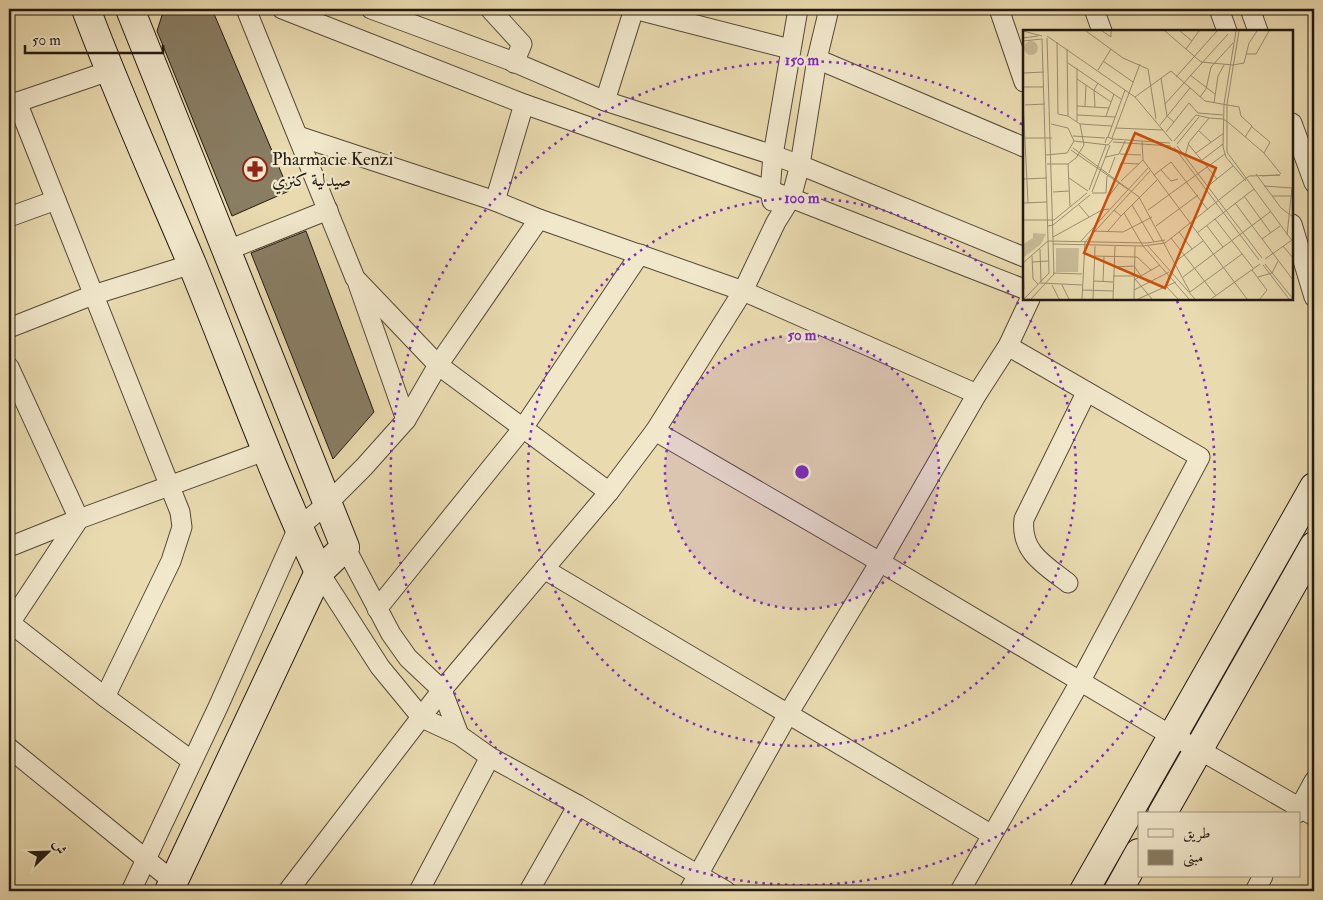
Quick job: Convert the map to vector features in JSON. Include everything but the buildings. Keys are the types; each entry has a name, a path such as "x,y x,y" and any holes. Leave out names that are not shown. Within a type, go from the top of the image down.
{"street":[{"path":"86,9 109,71 192,264 298,528 319,572 380,667 422,718 459,734 490,757 578,805 694,883 726,891"},
{"path":"130,9 228,250 345,547 391,634 408,658 442,690 459,734"},
{"path":"246,9 355,278 406,420"},
{"path":"282,9 524,104 770,190 1023,289"},
{"path":"372,9 514,63 605,101 800,165 1023,257"},
{"path":"490,9 522,44 514,63"},
{"path":"605,101 634,9 790,49"},
{"path":"776,222 770,190 773,155 798,9"},
{"path":"288,891 442,690 609,492 655,431 744,291 776,222 791,198 800,165 817,59 829,9"},
{"path":"999,9 1023,79"},
{"path":"1094,9 1102,30"},
{"path":"1219,9 1227,30"},
{"path":"1250,9 1258,30"},
{"path":"817,59 1023,147"},
{"path":"105,697 171,561 182,528 180,512 56,200 13,103 109,71"},
{"path":"495,201 524,104"},
{"path":"1293,126 1314,184"},
{"path":"298,136 495,201 539,219 744,291 977,394"},
{"path":"9,217 56,200"},
{"path":"228,250 328,210"},
{"path":"131,891 192,762 298,528 328,503 364,467 406,420 438,365 539,219"},
{"path":"1293,227 1314,297"},
{"path":"377,609 523,428 640,254"},
{"path":"9,328 94,295 192,264"},
{"path":"355,278 438,365 609,492"},
{"path":"694,883 788,714 880,562 977,394 1008,346 1030,300"},
{"path":"960,891 1080,682 1200,457 1008,346"},
{"path":"9,366 79,519"},
{"path":"1068,583 1034,556 1024,541 1023,529 1024,519 1086,392"},
{"path":"655,431 1303,812 1314,781"},
{"path":"9,547 79,519 267,450"},
{"path":"1084,891 1314,486"},
{"path":"79,519 9,623 192,762"},
{"path":"9,748 146,858 172,886 319,572 345,547"},
{"path":"1163,812 1312,553"},
{"path":"544,569 992,835"},
{"path":"419,891 490,757"},
{"path":"529,891 578,805"},
{"path":"1118,891 1138,856"},
{"path":"1255,891 1261,878"}],"place":[{"name":"Pharmacie Kenzi صيدلية كنزي","path":"255,169"}]}
